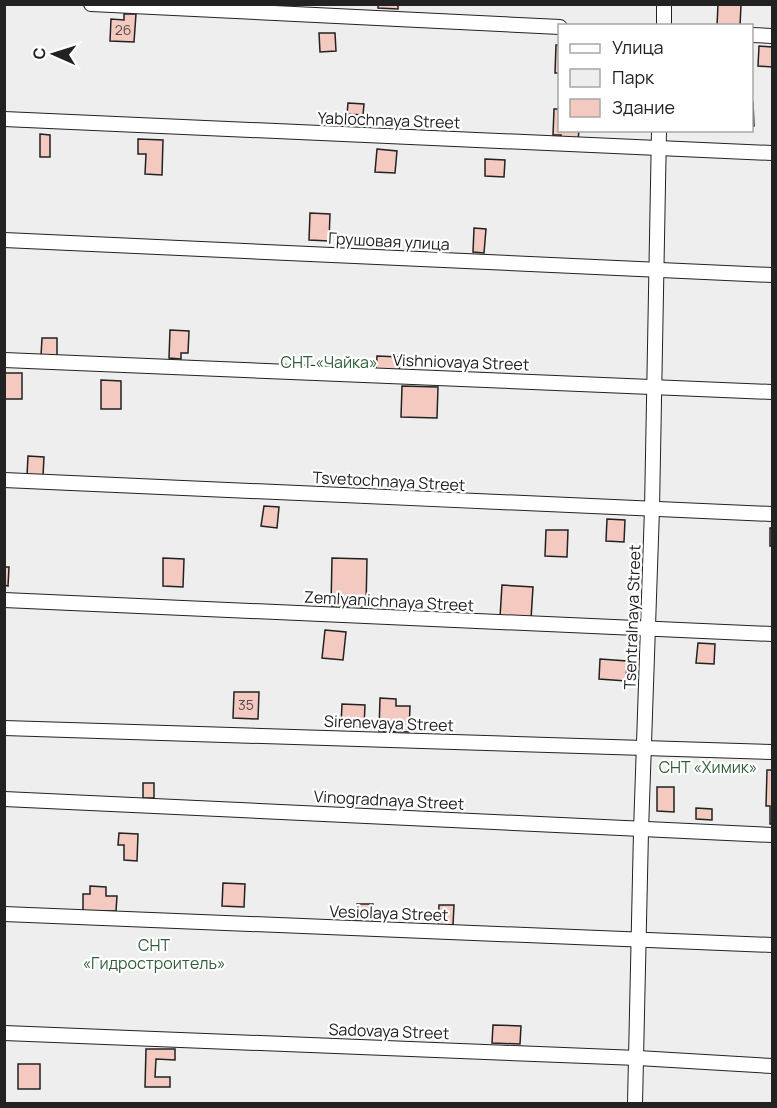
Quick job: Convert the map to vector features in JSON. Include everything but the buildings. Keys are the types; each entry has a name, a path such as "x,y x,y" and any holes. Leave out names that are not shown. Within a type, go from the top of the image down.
{"street":[{"path":"91,4 558,27"},
{"path":"664,4 664,24"},
{"path":"753,35 772,36"},
{"name":"Yablochnaya Street","path":"4,119 772,153"},
{"name":"Tsentralnaya Street","path":"635,1104 658,270 659,132"},
{"name":"Грушовая улица","path":"4,240 772,275"},
{"name":"Vishniovaya Street","path":"4,360 772,392"},
{"name":"Tsvetochnaya Street","path":"4,480 772,514"},
{"name":"Zemlyanichnaya Street","path":"4,600 772,634"},
{"name":"Sirenevaya Street","path":"4,728 772,752"},
{"name":"Vinogradnaya Street","path":"4,799 641,831 772,835"},
{"name":"Vesiolaya Street","path":"4,914 772,945"},
{"name":"Sadovaya Street","path":"4,1033 638,1058 772,1066"}],"green space":[{"name":"СНТ «Чайка»","path":"5,5 772,5 772,1103 5,1104"}],"park label":[{"name":"СНТ «Химик»","path":"708,767"},
{"name":"СНТ «Гидростроитель»","path":"154,954"}]}
